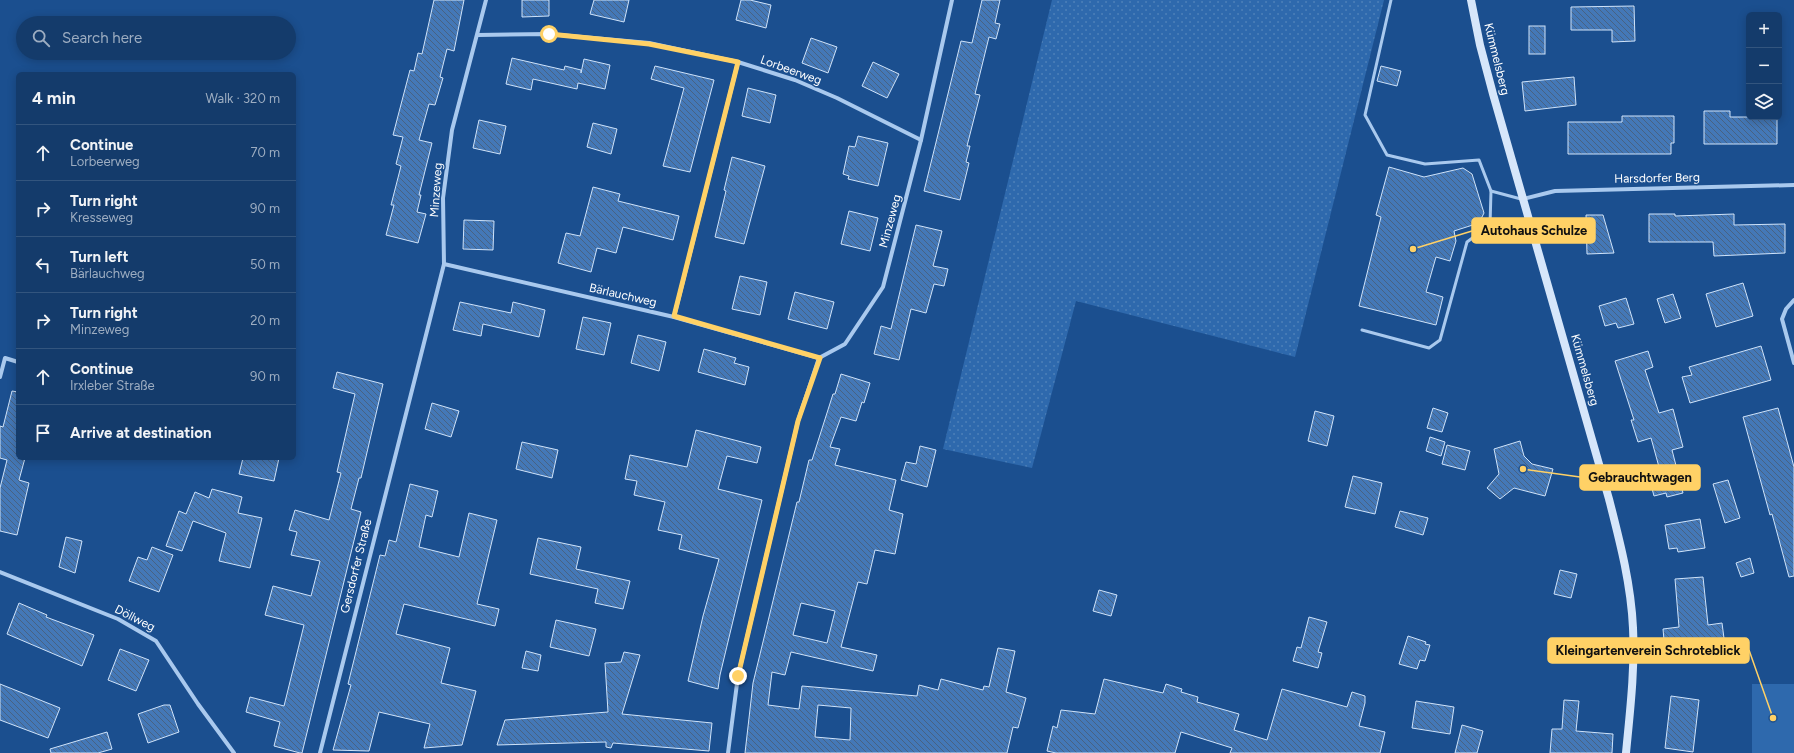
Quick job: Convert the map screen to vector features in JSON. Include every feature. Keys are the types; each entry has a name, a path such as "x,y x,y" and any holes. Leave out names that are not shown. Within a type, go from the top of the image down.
{"main road":[{"name":"Kümmelsberg","path":"1471,0 1480,45 1610,499 1629,585 1634,646 1626,753"}],"street":[{"name":"Minzeweg","path":"412,383 444,264 442,198 452,130 486,0"},
{"name":"Minzeweg","path":"820,358 845,344 883,287 921,140 952,0"},
{"name":"Lorbeerweg","path":"478,35 549,34 649,44 738,62 795,80 837,98 921,140"},
{"path":"674,316 738,62"},
{"name":"Harsdorfer Berg","path":"1523,199 1555,191 1794,185"},
{"name":"Bärlauchweg","path":"444,264 674,316 820,358"},
{"path":"1794,300 1786,309 1782,319 1794,363"},
{"path":"0,377 5,358 16,361"},
{"path":"728,753 738,676 798,421 820,358"},
{"name":"Gersdorfer Straße","path":"320,753 412,383"},
{"name":"Döllweg","path":"0,572 118,619 156,641 198,704 234,753"}],"lane":[{"path":"1362,330 1429,348 1440,340 1466,242 1490,225 1491,191 1479,160 1425,164 1387,155 1375,137 1365,115 1391,0"},
{"path":"1491,191 1523,199"}],"shaded area":[{"path":"1052,0 1384,0 1295,357 1076,301 1032,468 943,449"},
{"path":"1752,684 1794,684 1794,753 1752,753"}],"building":[{"path":"434,0 464,0 454,51 447,49 440,77 443,78 435,105 429,104 419,140 432,143 419,195 421,195 417,212 426,214 418,243 386,235 394,205 391,205 401,166 396,164 403,137 393,135 410,70 414,71 418,53 422,54"},
{"path":"522,0 549,0 549,16 522,17"},
{"path":"594,0 629,0 624,22 590,14"},
{"path":"741,0 750,0 771,5 766,28 736,20"},
{"path":"982,0 1000,0 995,23 1000,24 996,39 989,37 975,94 980,95 967,146 970,146 966,162 969,163 960,200 924,191 961,41 972,43"},
{"path":"1634,6 1635,41 1612,42 1612,30 1571,30 1571,7"},
{"path":"1529,26 1545,26 1545,54 1529,54"},
{"path":"811,38 837,47 828,73 802,63"},
{"path":"512,58 564,70 565,66 581,70 581,73 584,59 610,65 605,89 578,83 577,89 533,79 531,90 506,84"},
{"path":"873,62 899,74 887,98 862,86"},
{"path":"655,66 714,80 690,172 663,166 684,88 651,79"},
{"path":"1381,66 1401,71 1397,86 1377,81"},
{"path":"1574,77 1576,105 1525,111 1522,82"},
{"path":"748,88 776,95 770,123 742,116"},
{"path":"1704,111 1730,111 1730,117 1746,117 1746,120 1777,120 1777,144 1704,144"},
{"path":"1622,116 1674,116 1674,143 1671,143 1671,154 1568,154 1568,122 1622,122"},
{"path":"479,120 506,126 500,154 473,148"},
{"path":"593,123 617,129 611,154 587,147"},
{"path":"858,136 888,143 878,186 848,179 849,176 843,174 849,146 855,147"},
{"path":"732,157 765,166 744,244 715,237"},
{"path":"1389,167 1424,177 1463,168 1472,174 1484,213 1479,223 1454,231 1456,241 1450,261 1436,257 1426,292 1443,297 1436,325 1359,306 1381,217 1376,215"},
{"path":"593,187 620,194 618,201 679,216 673,240 623,227 616,253 597,248 591,272 558,263 566,233 580,236"},
{"path":"849,211 878,218 870,251 841,244"},
{"path":"1649,214 1675,214 1675,216 1734,214 1734,225 1785,224 1785,253 1714,256 1713,242 1649,242"},
{"path":"1586,215 1603,215 1614,253 1587,254"},
{"path":"464,220 494,221 493,250 463,249"},
{"path":"916,225 942,231 933,266 948,269 944,286 934,284 926,313 911,309 899,360 874,354 881,326 891,329"},
{"path":"740,276 767,282 760,315 732,309"},
{"path":"1743,283 1753,316 1716,327 1706,294"},
{"path":"795,292 834,302 827,329 788,319"},
{"path":"1673,294 1681,318 1665,323 1657,299"},
{"path":"1626,298 1634,324 1618,328 1616,323 1605,326 1599,306"},
{"path":"460,302 511,313 513,302 545,310 539,337 483,324 481,336 453,330"},
{"path":"583,317 611,323 604,355 576,349"},
{"path":"638,335 666,342 659,371 631,363"},
{"path":"1761,346 1771,380 1690,403 1682,377 1692,375 1689,367"},
{"path":"704,349 736,358 734,363 749,367 745,385 698,372"},
{"path":"1648,351 1653,367 1645,370 1659,413 1673,409 1683,447 1672,450 1683,493 1667,497 1666,493 1654,496 1647,470 1659,467 1651,438 1638,442 1631,420 1634,420 1615,361"},
{"path":"337,372 383,384 361,478 359,478 351,509 361,512 302,753 300,753 274,746 280,722 246,712 250,697 284,706 304,625 265,615 273,586 311,596 320,561 291,555 297,532 289,530 295,510 329,520 341,473 337,472 355,394 333,388"},
{"path":"841,374 870,383 864,403 862,402 856,421 841,417 830,447 840,449 835,465 896,480 889,510 903,514 895,554 875,550 867,584 858,582 841,647 877,655 873,671 791,652 785,675 772,672 768,705 799,709 802,686 917,696 919,685 938,690 941,679 983,690 984,686 989,687 998,648 1015,651 1006,692 1026,698 1018,728 1013,727 1007,753 745,753 753,683 797,502 799,502 809,460 812,460 833,394 835,394","holes":["801,603 835,611 827,643 793,635","818,705 851,708 850,740 815,737"]},
{"path":"12,391 16,392 16,460 24,460 19,480 29,483 17,535 0,531 0,488 7,460 0,458 0,426 3,427"},
{"path":"432,403 459,411 451,437 425,429"},
{"path":"1433,408 1448,413 1442,432 1427,428"},
{"path":"1778,408 1794,467 1794,576 1789,577 1743,417"},
{"path":"1315,411 1334,416 1327,446 1308,441"},
{"path":"696,430 761,447 757,463 727,456 718,489 762,500 720,675 718,689 688,681 703,616 719,559 679,549 682,535 658,530 665,502 634,495 637,481 625,479 630,455 687,467"},
{"path":"1430,437 1445,442 1441,456 1426,451"},
{"path":"1520,441 1524,456 1532,464 1553,469 1545,496 1514,488 1500,499 1487,488 1499,474 1494,449"},
{"path":"522,442 558,450 552,478 516,469"},
{"path":"1447,445 1470,451 1465,470 1442,464"},
{"path":"920,446 936,450 927,487 901,480 906,462 916,464"},
{"path":"242,460 279,460 274,481 239,474"},
{"path":"1353,476 1382,483 1375,514 1345,507"},
{"path":"1728,480 1740,518 1725,523 1713,484"},
{"path":"410,484 438,491 432,517 426,515 419,547 459,557 469,513 497,520 477,604 499,609 495,626 404,604 396,634 450,648 441,683 476,691 462,745 424,748 430,724 379,712 369,751 333,750 351,685 348,684 380,555 385,556 389,540 396,542"},
{"path":"212,489 242,497 238,513 262,518 250,568 219,561 226,533 193,521 182,551 166,546 179,511 186,514 195,492 209,498"},
{"path":"1400,511 1428,518 1423,535 1395,527"},
{"path":"1700,519 1705,548 1678,552 1677,548 1669,549 1665,525"},
{"path":"66,537 82,541 75,573 59,567"},
{"path":"538,538 581,547 576,569 630,581 623,609 595,603 598,589 530,574"},
{"path":"152,547 173,555 159,592 129,581 138,557 147,560"},
{"path":"1750,558 1754,573 1741,577 1736,563"},
{"path":"1560,570 1577,574 1571,598 1554,594"},
{"path":"1703,577 1708,625 1722,623 1725,646 1665,651 1663,629 1679,627 1675,579"},
{"path":"1099,590 1117,595 1111,616 1093,611"},
{"path":"19,603 47,615 46,617 94,635 82,666 7,634"},
{"path":"1309,617 1327,622 1318,652 1322,653 1318,668 1293,661 1297,647 1301,648"},
{"path":"556,620 596,629 589,656 550,647"},
{"path":"1408,636 1426,642 1425,644 1430,645 1425,661 1420,660 1417,669 1399,664"},
{"path":"120,649 149,660 136,691 108,680"},
{"path":"526,651 541,655 538,671 522,668"},
{"path":"624,652 640,655 622,714 712,723 709,751 613,743 611,748 606,747 606,742 497,745 505,720 608,712 605,663 621,662"},
{"path":"1104,679 1163,693 1166,684 1182,689 1181,692 1198,697 1197,702 1239,714 1234,730 1267,740 1282,689 1347,707 1352,692 1365,696 1365,703 1359,726 1385,732 1380,753 1230,753 1232,748 1181,732 1175,753 1056,753 1047,751 1053,726 1057,728 1061,710 1095,714"},
{"path":"0,684 60,708 48,738 0,720"},
{"path":"1671,696 1699,700 1693,752 1665,748"},
{"path":"1564,700 1579,701 1576,731 1613,734 1612,753 1550,753 1552,729 1562,729"},
{"path":"1416,701 1454,707 1450,734 1412,728"},
{"path":"164,705 170,705 179,732 148,743 138,714"},
{"path":"1462,725 1483,731 1477,753 1455,753"},
{"path":"107,732 112,749 98,753 51,753 50,749"}],"place":[{"name":"Autohaus Schulze","path":"1413,249"},
{"name":"Gebrauchtwagen","path":"1523,469"},
{"name":"Kleingartenverein Schroteblick","path":"1773,718"}],"route":[{"path":"549,34 649,44 738,62 674,316 820,358 798,421 738,676"}]}
